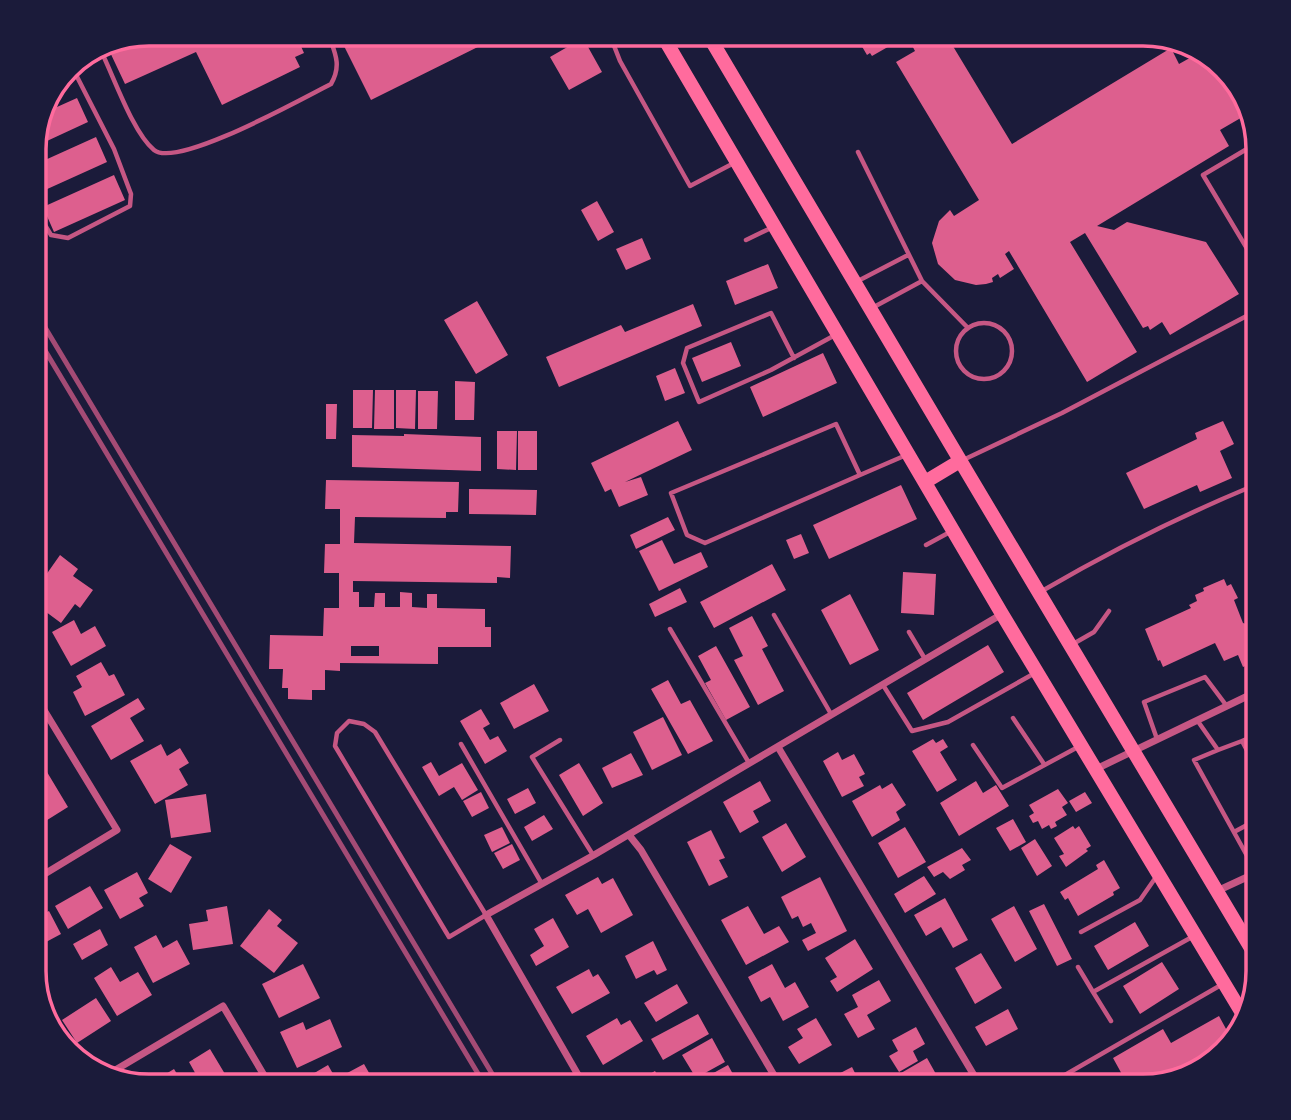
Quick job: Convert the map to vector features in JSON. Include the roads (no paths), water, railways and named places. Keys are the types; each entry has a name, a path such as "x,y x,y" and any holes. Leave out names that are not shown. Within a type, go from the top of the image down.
{"main road":[{"path":"669,46 1002,614 1239,1008"},
{"path":"715,46 1037,593 1246,940"},
{"path":"925,482 960,461"}],"street":[{"path":"578,1074 486,915 629,835 1002,614"},
{"path":"1096,769 1246,697"},
{"path":"46,713 117,830 46,873"},
{"path":"778,747 974,1074"},
{"path":"629,835 641,850 773,1074"},
{"path":"1217,892 1246,878"},
{"path":"116,1069 223,1006 263,1074"}],"lane":[{"path":"104,56 143,140 157,153 174,155 220,139 331,84 338,73 333,46"},
{"path":"614,46 690,186 737,162"},
{"path":"46,227 51,235 68,238 130,206 131,194 114,149 77,76"},
{"path":"1246,150 1203,175 1246,247"},
{"path":"858,152 922,281 968,328"},
{"path":"746,240 775,227"},
{"path":"856,282 908,255"},
{"path":"872,309 922,281"},
{"path":"794,358 771,313 687,348 683,363 699,402 794,358 837,334"},
{"path":"960,461 1062,413 1246,316"},
{"path":"986,323 1004,331 1012,348 1011,358 1000,373 984,379 967,373 961,367 956,351 958,342 968,328 986,323"},
{"path":"860,475 836,424 671,493 687,535 705,543 908,454"},
{"path":"1037,593 1116,548 1246,489"},
{"path":"926,545 953,530"},
{"path":"1069,646 1094,632 1109,611"},
{"path":"774,615 832,715"},
{"path":"670,629 749,763"},
{"path":"909,632 925,660"},
{"path":"883,685 912,731 948,722 1038,672"},
{"path":"1157,740 1144,702 1205,677 1227,706"},
{"path":"1013,718 1044,764"},
{"path":"1197,720 1218,750"},
{"path":"357,721 375,732 486,915 449,937 335,746 337,733 346,723 357,721"},
{"path":"1246,739 1194,760 1246,853"},
{"path":"560,740 532,757 594,855"},
{"path":"1242,741 1246,748"},
{"path":"461,744 542,884"},
{"path":"974,745 1002,788 1082,744"},
{"path":"1234,832 1246,826"},
{"path":"1080,932 1140,900 1159,874"},
{"path":"1093,992 1196,935"},
{"path":"1078,967 1111,1021"},
{"path":"1067,1074 1224,983"}],"railway":[{"path":"46,329 492,1074"},
{"path":"46,352 478,1074"}]}
